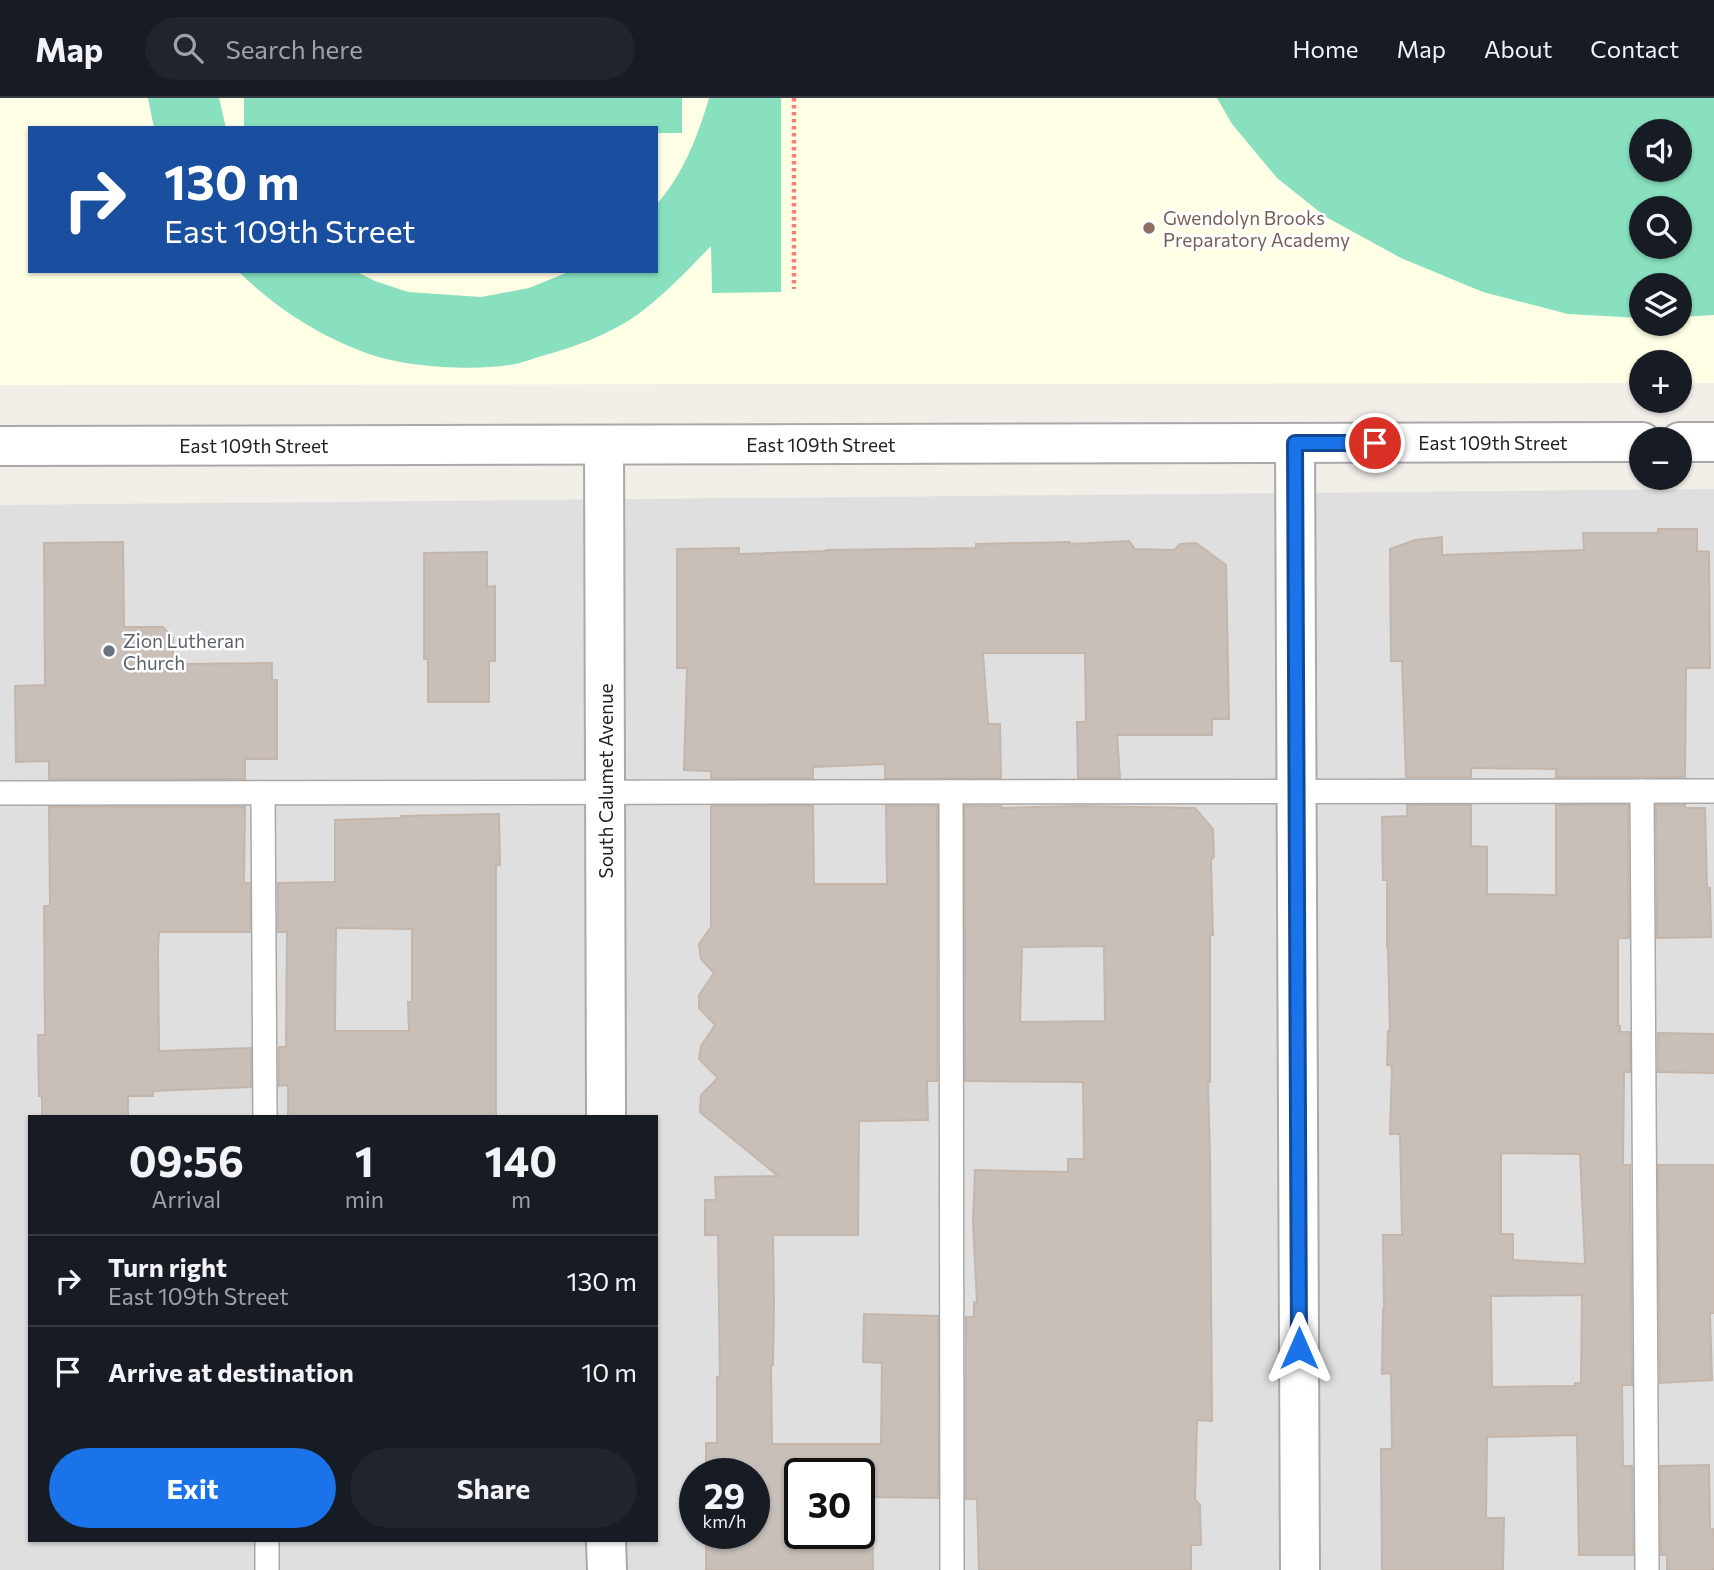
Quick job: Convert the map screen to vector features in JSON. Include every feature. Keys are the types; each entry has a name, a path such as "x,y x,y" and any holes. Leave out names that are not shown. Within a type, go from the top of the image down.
{"street":[{"name":"East 109th Street","path":"0,446 1629,442"},
{"path":"1692,442 1714,442"},
{"path":"1295,443 1300,1570"},
{"name":"South Calumet Avenue","path":"604,445 606,1115"},
{"path":"607,1542 607,1570"}],"lane":[{"path":"1642,791 1647,1570"},
{"path":"0,793 1714,791"},
{"path":"951,792 952,1570"},
{"path":"263,793 265,1115"},
{"path":"267,1542 267,1570"}],"path":[{"path":"794,98 794,289"}],"shaded area":[{"name":"Gwendolyn Brooks Preparatory Academy","path":"0,98 1714,98 1714,383 1692,383 1692,350 1629,350 1629,383 0,385"},
{"path":"1714,489 1714,1570 0,1570 0,505"}],"green space":[{"path":"148,98 219,98 226,126 154,126"},
{"path":"244,98 682,98 682,133 658,133 658,126 244,126"},
{"path":"709,98 781,98 781,292 712,293 711,246 651,304 604,334 519,363 459,368 387,359 353,348 300,321 240,273 359,273 408,292 481,297 529,288 566,273 658,273 658,203 674,181 700,127"},
{"path":"1217,98 1714,98 1714,315 1692,316 1692,273 1629,273 1629,317 1568,314 1483,292 1401,258 1326,217 1277,178 1232,124"}],"building":[{"path":"1658,529 1697,529 1697,551 1709,552 1710,668 1686,668 1685,777 1556,777 1556,769 1471,768 1471,777 1406,777 1402,661 1391,661 1390,549 1415,540 1442,537 1442,555 1584,550 1583,533 1658,533"},
{"path":"1129,541 1135,549 1174,550 1180,544 1196,543 1226,565 1229,719 1212,719 1212,735 1117,735 1120,778 1078,778 1077,722 1086,722 1085,653 983,653 988,724 1000,724 1001,778 885,778 885,764 813,767 813,778 711,778 711,771 684,770 687,668 677,668 677,549 739,548 739,554"},
{"name":"Zion Lutheran Church","path":"123,542 124,627 163,627 173,638 173,664 272,663 272,680 277,680 277,759 245,759 245,779 49,779 49,761 16,762 15,686 45,685 44,543"},
{"path":"487,552 487,587 495,586 495,661 489,661 489,702 428,702 428,659 424,659 424,553"},
{"path":"1407,805 1471,805 1471,846 1487,847 1487,894 1556,895 1556,805 1628,805 1629,938 1618,938 1618,1026 1620,1032 1630,1032 1630,1072 1624,1072 1623,1165 1630,1165 1632,1385 1622,1385 1623,1466 1632,1466 1633,1555 1579,1555 1577,1435 1487,1437 1486,1518 1504,1518 1503,1570 1382,1570 1381,1449 1392,1449 1391,1373 1382,1374 1383,1235 1402,1235 1400,1134 1390,1134 1392,1066 1387,1065 1390,1031 1387,880 1383,880 1382,817 1407,816","holes":["1501,1153 1580,1154 1585,1264 1513,1260 1513,1234 1501,1234","1582,1295 1581,1383 1575,1383 1575,1386 1492,1387 1491,1296"]},
{"path":"1656,805 1705,808 1711,937 1657,938"},
{"path":"711,806 813,806 814,884 887,884 886,806 937,806 937,1081 927,1081 928,1120 859,1121 858,1235 773,1235 772,1444 881,1444 882,1363 863,1362 864,1314 938,1316 938,1498 875,1497 875,1458 784,1458 784,1549 873,1549 873,1570 706,1570 706,1549 770,1549 770,1458 706,1458 706,1443 717,1443 717,1377 720,1377 718,1235 705,1235 705,1200 716,1200 715,1177 778,1176 700,1112 701,1095 718,1078 699,1059 701,1046 715,1025 699,1008 699,995 714,973 701,959 699,944 711,927"},
{"path":"965,806 1195,808 1213,829 1214,857 1211,860 1213,935 1210,935 1208,1082 1212,1421 1197,1420 1195,1499 1200,1505 1201,1545 1191,1545 1191,1570 979,1570 977,1499 966,1499 966,1317 974,1317 974,1302 977,1303 973,1222 975,1170 1068,1172 1068,1159 1084,1159 1083,1082 965,1081","holes":["1104,946 1105,1021 1020,1022 1022,947"]},
{"path":"49,807 245,807 244,883 250,883 250,932 159,932 159,1051 251,1048 251,1087 153,1091 153,1096 128,1096 128,1115 42,1115 38,1035 45,1035 44,906 50,906"},
{"path":"499,814 500,865 496,865 496,1115 288,1115 288,1085 279,1086 279,1047 286,1047 287,932 278,932 278,883 335,882 335,820","holes":["336,928 412,929 412,1002 408,1002 409,1031 335,1031"]},
{"path":"1658,1033 1714,1034 1714,1073 1658,1072"},
{"path":"1658,1165 1714,1165 1714,1313 1710,1313 1712,1380 1660,1383"},
{"path":"1709,1465 1714,1570 1667,1570 1667,1555 1661,1555 1660,1466"}],"place":[{"name":"Gwendolyn Brooks Preparatory Academy","path":"1149,228"},
{"name":"Zion Lutheran Church","path":"109,651"}],"route":[{"path":"1299,1348 1295,443 1375,443"}]}
